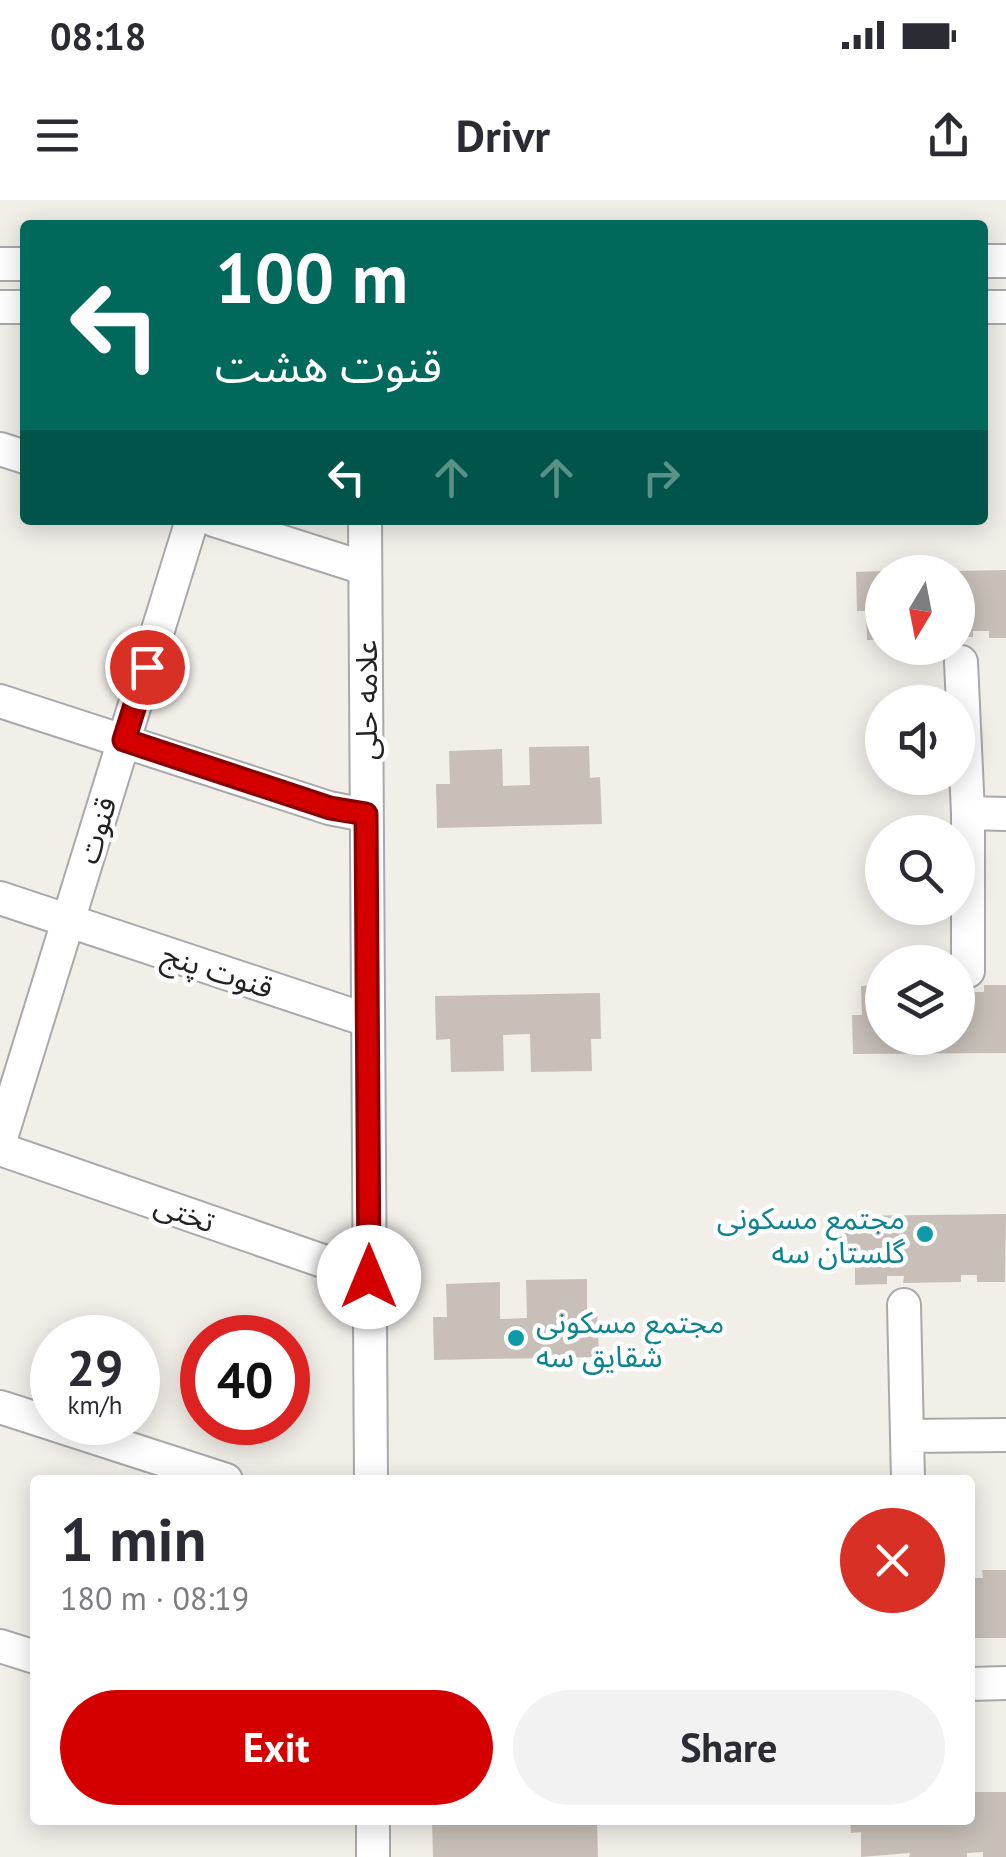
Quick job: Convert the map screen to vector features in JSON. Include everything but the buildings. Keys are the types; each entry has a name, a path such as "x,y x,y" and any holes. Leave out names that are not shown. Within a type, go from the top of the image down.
{"street":[{"name":"قنوت","path":"0,1141 190,525"},
{"path":"230,525 364,568"},
{"name":"علامه حلی","path":"365,525 370,1475"},
{"path":"961,665 968,813 968,945"},
{"path":"0,701 330,808 366,814"},
{"path":"968,813 1006,814"},
{"name":"قنوت پنج","path":"0,898 367,1020"},
{"name":"تختی","path":"0,1149 369,1277"},
{"path":"904,1305 908,1475"},
{"path":"0,1407 211,1475"},
{"path":"907,1436 1006,1435"},
{"path":"0,1646 30,1655"},
{"path":"975,1684 1006,1683"},
{"path":"373,1825 373,1857"}],"place":[{"name":"مجتمع مسکونی گلستان سه","path":"925,1234"},
{"name":"مجتمع مسکونی شقایق سه","path":"516,1338"}],"route":[{"path":"147,667 124,740 330,808 366,814 369,1277"}]}
